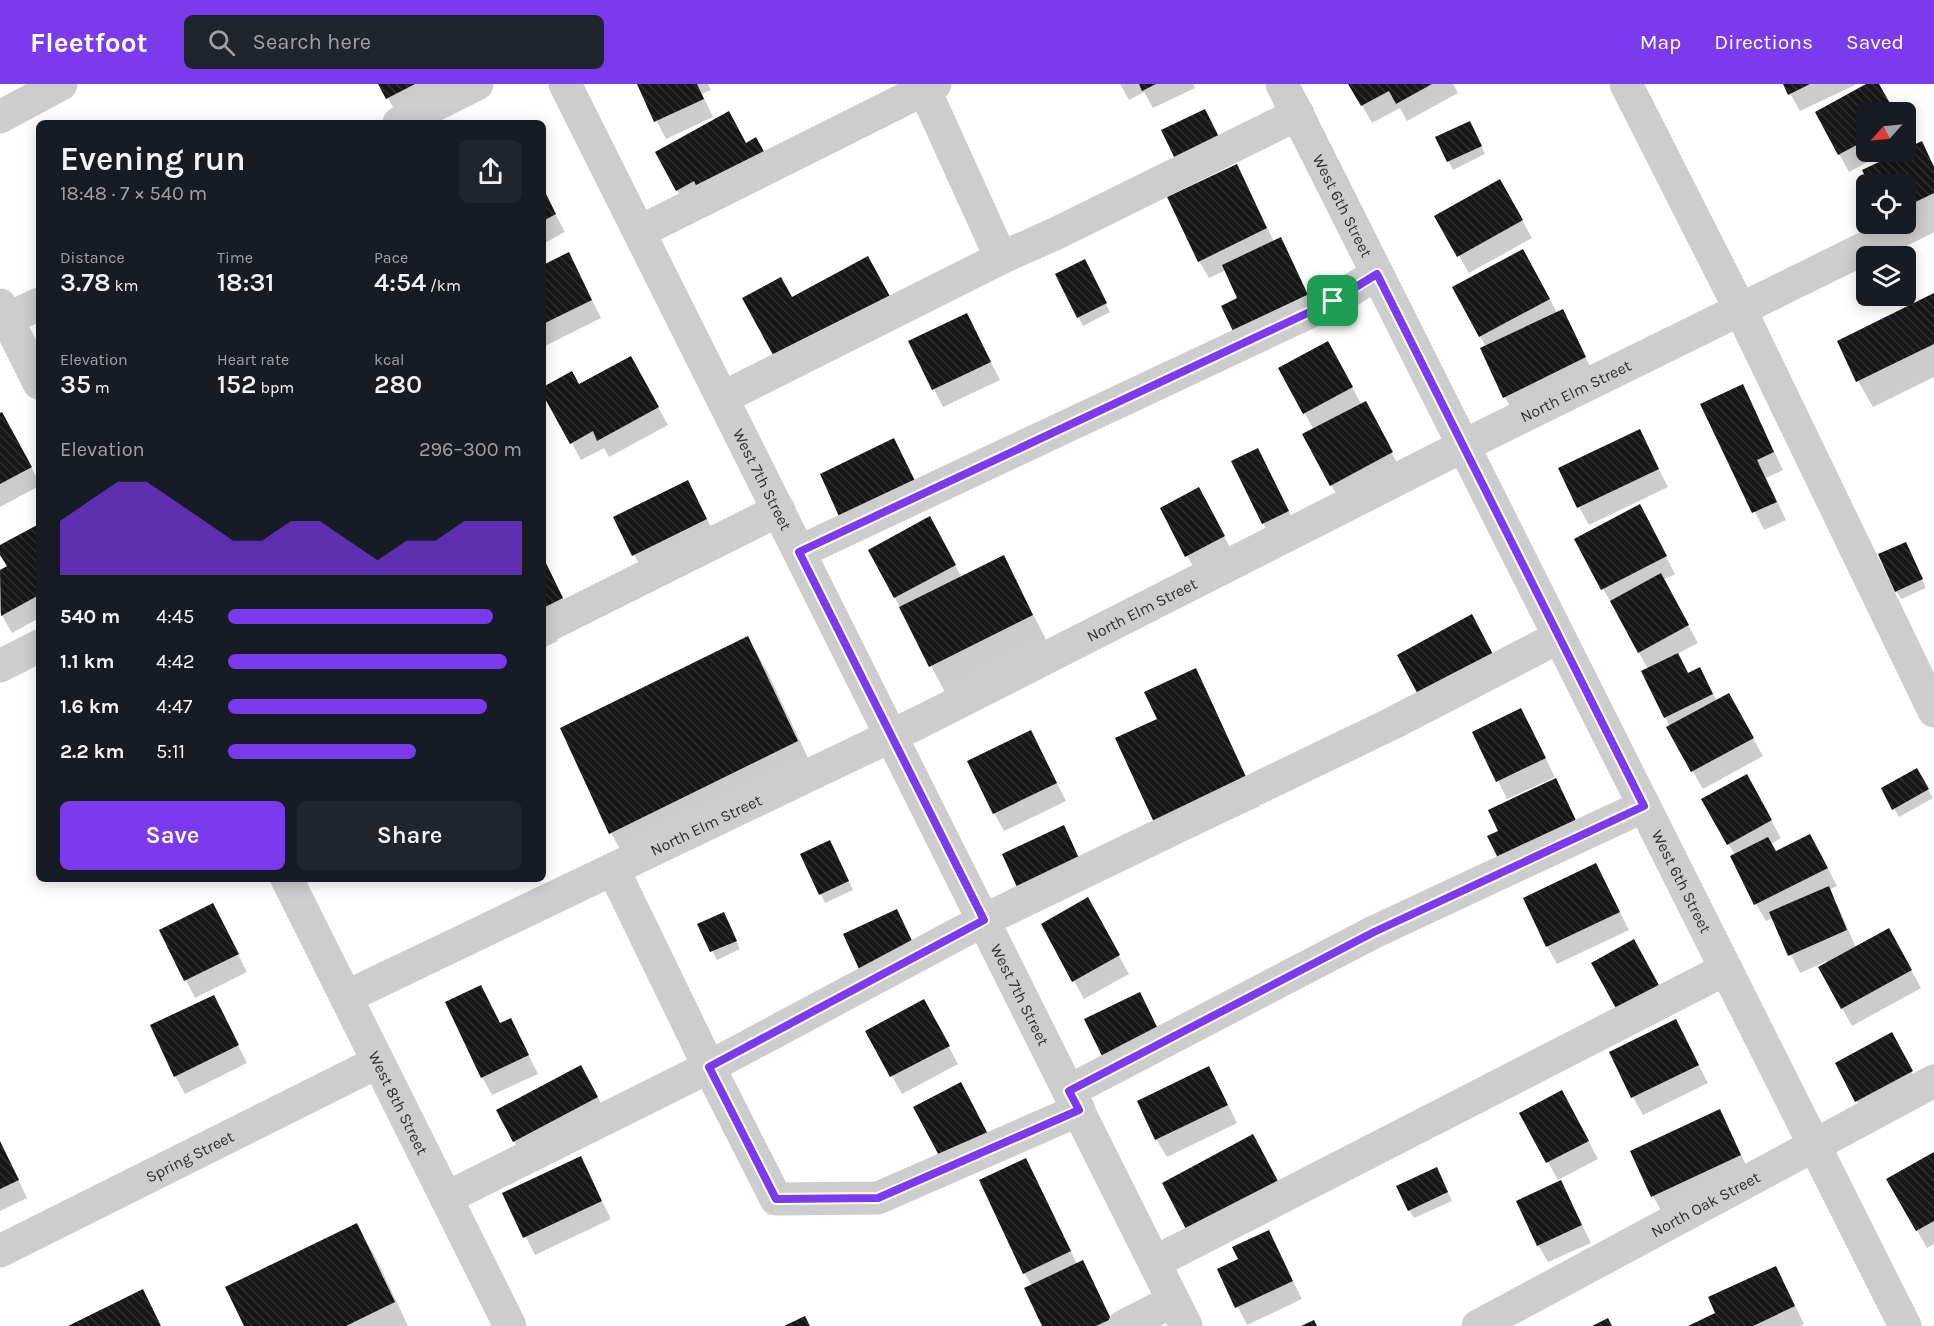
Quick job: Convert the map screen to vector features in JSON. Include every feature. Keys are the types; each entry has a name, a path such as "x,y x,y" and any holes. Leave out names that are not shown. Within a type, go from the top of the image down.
{"street":[{"path":"0,117 62,84"},
{"path":"405,120 477,84"},
{"name":"West 7th Street","path":"565,84 1180,1313"},
{"name":"West 6th Street","path":"1282,84 1905,1326"},
{"path":"1626,84 1740,309 1934,711"},
{"path":"639,232 927,86 1001,258"},
{"path":"722,398 1001,258 1057,233 1298,114"},
{"name":"North Elm Street","path":"346,997 892,736 1464,446 1934,214"},
{"path":"799,552 1333,301 1377,274"},
{"path":"36,305 4,312 36,377"},
{"path":"546,626 778,510"},
{"path":"446,1198 709,1067 984,920 1391,724 1560,637"},
{"path":"0,666 36,648"},
{"path":"613,869 776,1199 878,1198 1074,1101 1374,932 1644,806"},
{"name":"West 8th Street","path":"288,882 510,1326"},
{"path":"1155,1262 1726,969"},
{"name":"Spring Street","path":"0,1251 378,1062"},
{"name":"North Oak Street","path":"1478,1326 1934,1081"},
{"path":"1124,1326 1180,1313"}],"building":[{"path":"378,84 415,84 386,99"},
{"path":"637,84 697,84 704,99 654,122"},
{"path":"1139,84 1156,84 1142,91"},
{"path":"1348,84 1432,84 1396,104 1389,91 1361,106"},
{"path":"1783,84 1810,84 1788,95"},
{"path":"1866,84 1879,84 1889,102 1856,102 1856,145 1838,155 1815,112"},
{"path":"1205,109 1222,143 1178,165 1161,130"},
{"path":"729,111 746,143 756,137 767,157 700,194 694,181 676,191 655,152"},
{"path":"1470,121 1482,146 1447,162 1435,137"},
{"path":"1922,141 1934,167 1934,193 1916,202 1916,174 1864,174 1862,170 1879,162 1916,162 1916,144"},
{"path":"1237,164 1267,228 1198,262 1167,197"},
{"path":"1500,179 1523,220 1457,257 1434,216"},
{"path":"546,194 556,214 546,219"},
{"path":"1281,237 1308,295 1233,331 1221,306 1237,298 1222,265"},
{"path":"1523,249 1550,299 1479,337 1452,287"},
{"path":"569,252 592,300 546,323 546,264"},
{"path":"868,256 893,302 778,364 742,298 781,277 792,297"},
{"path":"1085,259 1107,303 1077,318 1055,274"},
{"path":"1934,293 1934,344 1856,382 1837,341 1908,306 1916,306 1916,302"},
{"path":"1563,309 1586,357 1503,398 1480,348"},
{"path":"967,313 991,362 932,390 908,341"},
{"path":"1328,341 1353,387 1303,414 1278,368"},
{"path":"631,356 659,407 597,441 593,431 570,444 546,400 546,385 572,371 579,384"},
{"path":"1743,384 1774,452 1757,460 1777,502 1752,513 1700,404"},
{"path":"1366,401 1393,452 1330,486 1302,434"},
{"path":"2,412 32,467 0,484 0,413"},
{"path":"1640,429 1659,469 1577,508 1558,468"},
{"path":"894,438 918,487 842,523 820,474"},
{"path":"1258,448 1289,511 1262,524 1231,461"},
{"path":"688,480 707,519 632,556 613,517"},
{"path":"1199,487 1225,536 1185,557 1160,508"},
{"path":"1640,504 1667,556 1601,590 1574,539"},
{"path":"930,516 956,565 894,598 868,550"},
{"path":"36,526 36,597 1,616 0,570 7,566 0,555 0,545"},
{"path":"1906,542 1923,579 1895,592 1878,554"},
{"path":"1004,555 1033,615 929,667 899,607"},
{"path":"546,563 563,598 546,606"},
{"path":"1661,573 1689,625 1638,653 1610,601"},
{"path":"1472,614 1498,664 1423,704 1397,655"},
{"path":"748,636 798,741 609,834 560,728"},
{"path":"1678,653 1688,673 1700,667 1713,694 1664,718 1641,671"},
{"path":"1196,668 1251,788 1158,831 1115,738 1157,719 1144,692"},
{"path":"1729,693 1754,738 1691,772 1666,727"},
{"path":"1521,708 1546,758 1496,782 1472,732"},
{"path":"1031,730 1057,783 993,814 967,761"},
{"path":"1917,768 1929,789 1892,810 1881,788"},
{"path":"1747,774 1772,820 1727,845 1701,799"},
{"path":"1556,778 1581,831 1503,868 1487,836 1498,831 1488,810"},
{"path":"1064,825 1083,867 1021,896 1002,854"},
{"path":"1810,834 1828,868 1754,905 1730,856 1768,837 1776,851"},
{"path":"830,840 849,881 819,895 800,854"},
{"path":"1596,863 1620,912 1546,947 1523,898"},
{"path":"1829,886 1847,930 1788,956 1769,912"},
{"path":"1088,897 1120,955 1072,982 1041,924"},
{"path":"213,903 239,954 184,981 159,930"},
{"path":"897,909 914,945 860,971 843,934"},
{"path":"724,912 737,941 710,952 697,924"},
{"path":"1889,928 1912,970 1841,1009 1818,967"},
{"path":"1634,939 1661,989 1618,1012 1591,963"},
{"path":"481,985 500,1023 511,1018 529,1055 481,1078 445,1002"},
{"path":"1140,992 1162,1037 1106,1064 1084,1019"},
{"path":"214,995 239,1045 174,1077 150,1025"},
{"path":"924,999 950,1046 890,1077 865,1031"},
{"path":"1676,1019 1699,1065 1631,1098 1609,1052"},
{"path":"1892,1032 1913,1071 1855,1102 1835,1063"},
{"path":"581,1065 598,1097 513,1142 496,1110"},
{"path":"1209,1066 1228,1105 1155,1140 1137,1101"},
{"path":"961,1082 990,1138 943,1163 913,1107"},
{"path":"1562,1090 1589,1141 1546,1163 1519,1113"},
{"path":"1720,1109 1741,1155 1651,1197 1630,1151"},
{"path":"1253,1134 1279,1183 1187,1231 1162,1183"},
{"path":"0,1141 19,1180 0,1189"},
{"path":"1934,1152 1934,1221 1916,1231 1886,1179"},
{"path":"581,1156 602,1201 523,1238 502,1193"},
{"path":"1026,1158 1071,1251 1023,1274 979,1180"},
{"path":"1437,1167 1448,1192 1408,1211 1396,1186"},
{"path":"1561,1180 1582,1225 1537,1246 1516,1201"},
{"path":"357,1223 395,1302 346,1326 244,1326 225,1287"},
{"path":"1269,1230 1293,1281 1235,1308 1217,1269 1238,1259 1232,1247"},
{"path":"1083,1260 1111,1319 1096,1326 1042,1326 1024,1288"},
{"path":"1776,1266 1795,1306 1753,1326 1688,1326 1715,1313 1708,1297"},
{"path":"143,1289 161,1326 68,1326"},
{"path":"805,1316 810,1326 784,1326"},
{"path":"1608,1318 1612,1326 1592,1326"},
{"path":"1314,1320 1317,1326 1301,1326"}],"route":[{"path":"1377,274 1644,806 1374,932 1069,1091 1079,1110 878,1198 776,1199 709,1067 984,920 799,552 1333,301 1377,274"}]}
